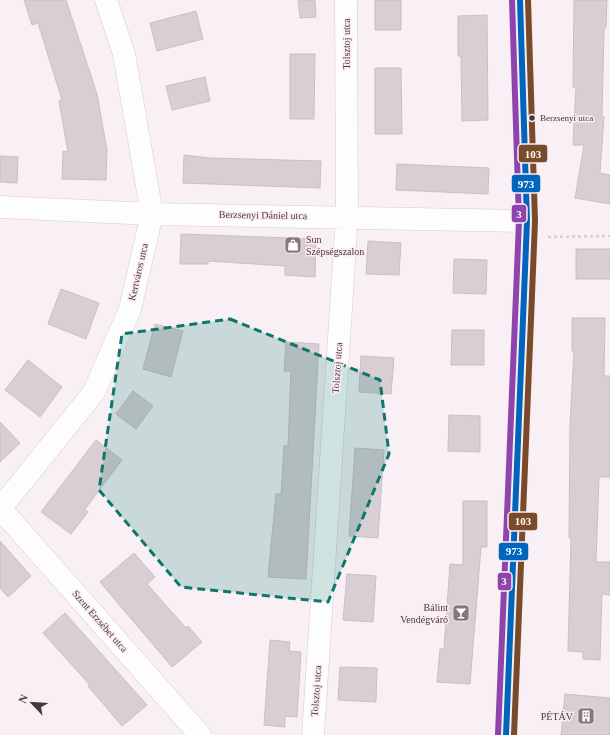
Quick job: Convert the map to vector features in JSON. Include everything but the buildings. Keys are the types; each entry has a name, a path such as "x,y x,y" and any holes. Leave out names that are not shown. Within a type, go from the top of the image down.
{"street":[{"name":"Kertváros utca","path":"0,509 94,392 130,309 152,214 124,54 106,0"},
{"name":"Tolsztoj utca","path":"313,735 347,216 346,0"},
{"path":"506,735 527,221 520,0"},
{"name":"Berzsenyi Dániel utca","path":"0,207 152,214 347,216 527,221"},
{"name":"Szent Erzsébet utca","path":"0,509 200,735"}],"path":[{"path":"542,237 610,236"}],"highlighted area":[{"path":"230,319 380,380 389,454 328,602 181,587 99,490 122,334"}],"transit line":[{"name":"3","path":"498,735 519,221 512,0"},
{"name":"973","path":"506,735 527,221 520,0"},
{"name":"103","path":"514,735 535,221 528,0"}],"place":[{"name":"Berzsenyi utca","path":"532,118"},
{"name":"Sun Szépségszalon","path":"293,245"},
{"name":"Bálint Vendégváró","path":"461,613"},
{"name":"PÉTÁV","path":"586,716"}]}
